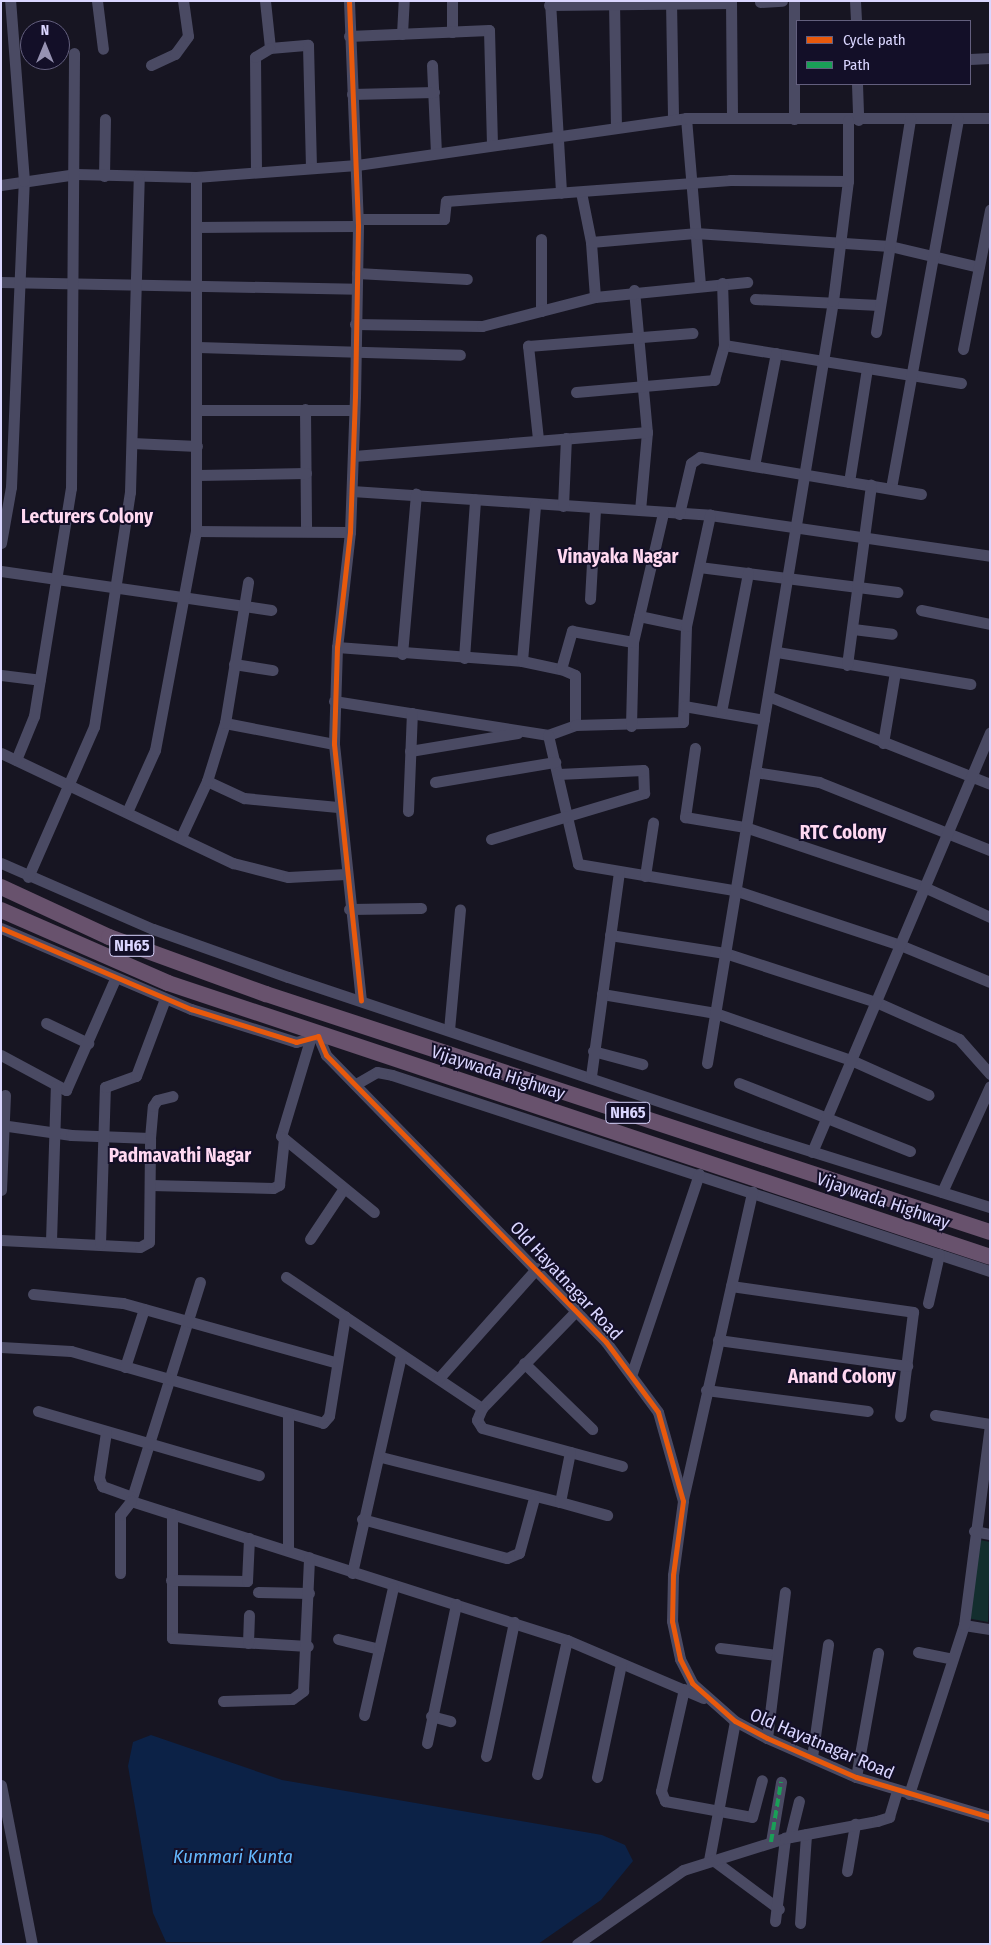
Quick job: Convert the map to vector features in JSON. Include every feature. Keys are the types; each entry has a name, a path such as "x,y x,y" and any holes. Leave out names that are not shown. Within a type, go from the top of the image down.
{"highway":[{"name":"Vijaywada Highway","path":"1,887 180,964 990,1232"},
{"name":"Vijaywada Highway","path":"1,910 168,983 314,1038 597,1134 990,1257"}],"street":[{"path":"1,544 11,487 18,283 24,181 10,1"},
{"path":"97,1 104,49"},
{"path":"151,65 175,54 188,36 183,1"},
{"path":"265,1 270,48"},
{"path":"349,1 358,222 354,351 354,456 350,532 337,648 334,744 348,909 361,1001"},
{"path":"402,34 404,1"},
{"path":"452,1 452,32"},
{"path":"760,2 782,1"},
{"path":"794,1 794,119"},
{"path":"855,1 856,20"},
{"path":"561,193 554,134 549,3 731,2 732,118"},
{"path":"613,3 616,125"},
{"path":"671,3 672,120"},
{"path":"349,36 489,30 492,143"},
{"path":"256,171 255,57 270,48 308,45 311,166"},
{"path":"16,760 34,716 54,579 71,488 76,174 74,53"},
{"path":"971,59 990,58"},
{"path":"432,65 436,153"},
{"path":"707,1063 734,890 776,652 833,301 858,85"},
{"path":"352,94 434,92"},
{"path":"1,185 76,174 139,178 196,177 311,166 357,165 616,125 686,118 854,120 990,118"},
{"path":"686,118 700,285"},
{"path":"104,176 105,119"},
{"path":"876,332 910,119"},
{"path":"891,488 935,258 958,119"},
{"path":"127,812 155,750 196,531 198,287 196,177"},
{"path":"28,877 71,784 94,727 130,492 139,178"},
{"path":"197,227 444,219 446,201 691,184 848,181"},
{"path":"582,192 591,242 595,296"},
{"path":"964,349 979,267 988,231 990,210"},
{"path":"591,242 695,233 890,246 979,267"},
{"path":"541,240 542,311"},
{"path":"356,273 467,279"},
{"path":"1,282 136,286 356,288"},
{"path":"355,324 482,326 595,296 634,290 747,282"},
{"path":"576,392 643,384 714,380 724,345 722,283"},
{"path":"634,290 647,432 640,510"},
{"path":"755,299 833,301 879,305"},
{"path":"538,439 528,346 692,333"},
{"path":"724,345 961,383"},
{"path":"198,347 460,355"},
{"path":"754,466 776,354"},
{"path":"849,482 868,368"},
{"path":"305,409 306,529"},
{"path":"198,410 353,410"},
{"path":"354,456 538,439 647,432"},
{"path":"563,506 566,438"},
{"path":"132,443 197,446"},
{"path":"679,514 695,458 921,494"},
{"path":"197,475 306,473"},
{"path":"847,665 871,485"},
{"path":"352,491 416,494 595,509 710,515 990,556"},
{"path":"402,654 416,494"},
{"path":"464,658 475,499"},
{"path":"522,661 536,505"},
{"path":"590,598 595,509"},
{"path":"631,726 633,642 662,513"},
{"path":"334,701 548,735 575,725 631,726 682,722 686,626 710,515"},
{"path":"196,531 306,529 350,532"},
{"path":"699,566 897,592"},
{"path":"1,571 182,600 271,610"},
{"path":"720,712 748,572"},
{"path":"182,837 207,781 225,723 248,582"},
{"path":"921,610 990,624"},
{"path":"639,616 686,626"},
{"path":"853,629 892,634"},
{"path":"561,669 572,631 633,642"},
{"path":"337,648 522,661 561,669 575,675 575,725"},
{"path":"776,652 970,684"},
{"path":"234,664 273,670"},
{"path":"883,743 895,672"},
{"path":"1,675 40,680"},
{"path":"768,696 990,784"},
{"path":"684,706 764,720"},
{"path":"408,811 412,712"},
{"path":"225,723 334,744"},
{"path":"410,751 527,732"},
{"path":"548,735 570,818 578,864 734,890 900,945 990,982"},
{"path":"812,1152 989,738"},
{"path":"695,748 685,817 745,827 924,887 990,917"},
{"path":"1,754 71,784 233,863 288,877 346,874"},
{"path":"435,782 555,762"},
{"path":"491,839 570,818 644,793 642,770 558,774"},
{"path":"755,772 819,782 990,850"},
{"path":"207,781 244,798 338,807"},
{"path":"645,876 653,823"},
{"path":"1,864 153,929 361,1001 591,1076 812,1152 990,1206"},
{"path":"591,1076 619,872"},
{"path":"348,909 421,908"},
{"path":"449,1030 460,910"},
{"path":"1,928 115,979 165,999 296,1042 314,1038 284,1138 278,1185 273,1188 150,1185"},
{"path":"610,935 725,953 876,1002 959,1038 990,1074"},
{"path":"1,1056 66,1090 115,979"},
{"path":"602,994 716,1012 851,1060 929,1094"},
{"path":"100,1244 105,1087 136,1076 165,999"},
{"path":"46,1023 88,1043"},
{"name":"Old Hayatnagar Road","path":"314,1038 326,1055 577,1310 632,1373 658,1412 683,1501 676,1540 672,1622 680,1659 709,1701 735,1722 856,1777 990,1818"},
{"path":"593,1051 642,1064"},
{"path":"356,1084 377,1072 392,1075 597,1134 699,1174 990,1271"},
{"path":"739,1083 826,1119 910,1150"},
{"path":"51,1241 56,1086"},
{"path":"942,1192 990,1086"},
{"path":"1,1190 5,1095"},
{"path":"1,1240 51,1241 140,1247 149,1242 150,1138 153,1106 157,1100 173,1096"},
{"path":"3,1125 54,1132 150,1138"},
{"path":"284,1138 374,1212"},
{"path":"632,1373 699,1174"},
{"path":"310,1239 344,1188"},
{"path":"683,1501 706,1390 752,1192"},
{"path":"928,1303 939,1254"},
{"path":"439,1378 537,1268"},
{"path":"286,1277 482,1408"},
{"path":"120,1573 120,1515 132,1499 200,1282"},
{"path":"731,1286 907,1308 915,1317 900,1416"},
{"path":"33,1294 72,1295 144,1309 334,1362"},
{"path":"125,1367 144,1309"},
{"path":"577,1310 482,1408 478,1420 482,1428 622,1466"},
{"path":"1,1347 71,1351 288,1416 326,1422 334,1362 345,1316"},
{"path":"718,1340 907,1366"},
{"path":"352,1573 362,1519 381,1457 401,1355"},
{"path":"524,1363 592,1429"},
{"path":"706,1390 868,1410"},
{"path":"38,1411 259,1475"},
{"path":"577,1944 670,1877 711,1860 771,1842 889,1817 903,1792 950,1658 964,1625 974,1531 986,1464 990,1425 935,1415"},
{"path":"288,1416 288,1550"},
{"path":"106,1432 99,1478 102,1486 172,1514 288,1550 393,1587 456,1604 567,1640 709,1701"},
{"path":"560,1502 570,1452"},
{"path":"381,1457 534,1498 560,1502 607,1515"},
{"path":"362,1519 507,1558 519,1553 534,1498"},
{"path":"172,1514 171,1580 174,1640 308,1646"},
{"path":"974,1531 990,1534"},
{"path":"171,1580 247,1581 249,1538"},
{"path":"223,1701 298,1695 303,1691 308,1646 309,1557"},
{"path":"364,1715 393,1587"},
{"path":"258,1592 309,1592"},
{"path":"767,1738 784,1592"},
{"path":"427,1743 431,1716 456,1604"},
{"path":"248,1643 249,1615"},
{"path":"486,1756 514,1622"},
{"path":"964,1625 990,1629"},
{"path":"338,1640 379,1649"},
{"path":"537,1774 567,1640"},
{"path":"812,1757 828,1644"},
{"path":"720,1648 777,1655"},
{"path":"918,1652 950,1658"},
{"path":"856,1777 878,1653"},
{"path":"597,1777 621,1664"},
{"path":"684,1689 661,1796 669,1803 717,1812 754,1816 762,1780"},
{"path":"431,1716 450,1721"},
{"path":"711,1860 717,1812 735,1722"},
{"path":"771,1842 781,1782"},
{"path":"1,1785 32,1944"},
{"path":"775,1921 779,1910 788,1838 799,1802"},
{"path":"847,1871 854,1824"},
{"path":"800,1923 806,1834"},
{"path":"711,1860 779,1910"}],"green space":[{"path":"980,1540 990,1542 988,1622 967,1618"}],"water":[{"name":"Kummari Kunta","path":"151,1735 282,1780 602,1835 625,1845 633,1861 601,1900 538,1944 166,1942 153,1913 128,1766 133,1742"}],"marked path":[{"path":"771,1842 781,1782"}],"cycle path":[{"path":"349,1 358,226 355,396 350,532 337,647 334,744 361,1001"},
{"path":"1,928 191,1009 296,1042 318,1036 326,1055 606,1342 658,1412 683,1501 673,1575 672,1621 680,1659 692,1683 735,1721 767,1738 856,1777 990,1817"}],"district":[{"name":"Lecturers Colony","path":"87,517"},
{"name":"Vinayaka Nagar","path":"618,557"},
{"name":"RTC Colony","path":"843,833"},
{"name":"Padmavathi Nagar","path":"180,1156"},
{"name":"Anand Colony","path":"842,1377"}]}
